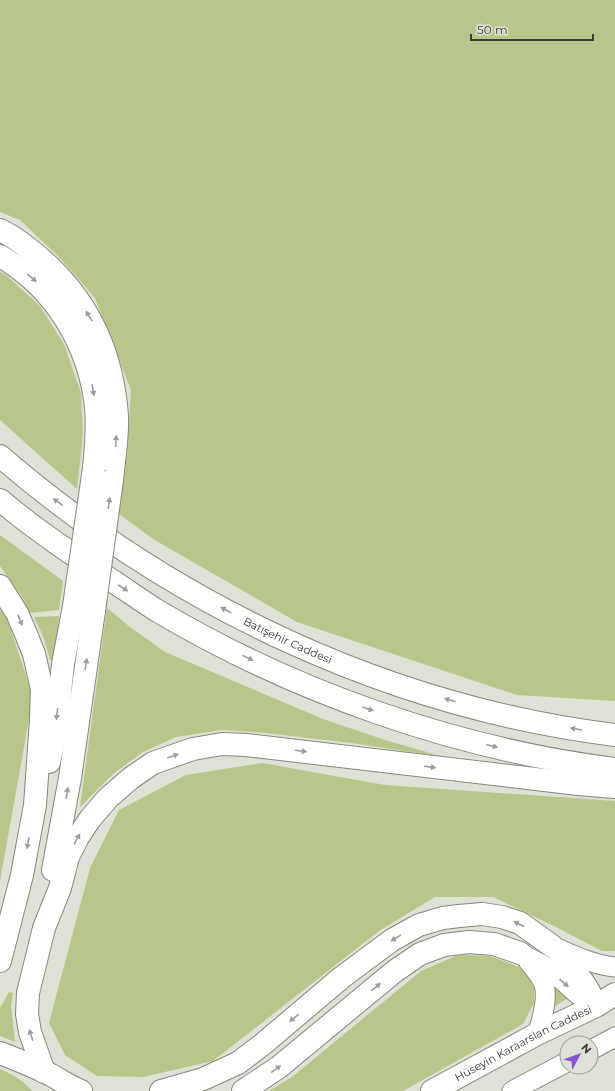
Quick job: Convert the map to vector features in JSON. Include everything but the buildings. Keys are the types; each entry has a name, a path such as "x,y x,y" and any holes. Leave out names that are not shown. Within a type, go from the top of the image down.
{"main road":[{"path":"0,230 8,234 39,257 60,277 76,296 94,324 109,366 114,389 117,416 116,444 103,474 84,608 68,785 46,905 44,928"},
{"path":"0,256 16,265 36,282 58,306 84,352 91,376 96,408 96,438 103,474"},
{"name":"Batışehir Caddesi","path":"0,456 29,481 108,539 175,582 212,604 304,648 337,662 416,691 479,709 575,729 615,735"},
{"path":"0,500 65,550 156,610 250,659 310,687 376,712 449,735 520,753 615,769"},
{"path":"0,586 17,613 26,634 34,654 42,689 35,805 22,875 0,961"},
{"path":"35,805 48,768 56,731 63,664 84,608"},
{"path":"51,1080 30,1032 27,1014 28,993 44,928 60,888 68,857 78,837 90,819 108,798 131,778 153,763 193,749 222,744 253,745 578,784 615,787"},
{"path":"161,1091 203,1079 238,1063 263,1044 341,978 392,940 418,925 443,918 459,916 482,914 502,917 520,924 552,946"},
{"path":"243,1091 279,1067 395,971 420,954 444,945 469,942 494,944 520,953"},
{"name":"Hüseyin Karaarslan Caddesi","path":"432,1091 537,1034 596,1006 615,994"},
{"path":"0,1053 51,1080 81,1091"}],"street":[{"path":"552,946 582,959 604,966 615,967"},
{"path":"552,946 586,981 594,996 596,1006"},
{"path":"520,953 547,967 577,994 596,1006"},
{"path":"520,953 538,972 544,984 545,1005 542,1021 537,1034"},
{"path":"599,1046 615,1037"},
{"path":"513,1091 559,1066"}],"green space":[{"path":"0,0 615,0 615,701 517,695 297,622 153,539 119,514 127,453 131,390 95,298 60,258 20,220 0,212"},
{"path":"0,272 7,276 40,306 64,344 81,393 83,435 77,489 0,420"},
{"path":"0,535 63,581 59,610 30,613 21,595 0,566"},
{"path":"107,608 130,627 165,652 323,719 385,740 444,757 351,743 266,733 222,730 176,737 143,752 113,774 80,807"},
{"path":"0,610 7,618 33,697 0,881"},
{"path":"59,616 54,660 50,660 43,636 34,617"},
{"path":"262,763 385,785 615,801 615,951 602,951 493,897 435,897 379,931 213,1061 143,1077 97,1076 65,1055 49,1023 90,868 119,810 186,775"},
{"path":"458,955 490,956 522,968 533,980 534,992 534,1003 523,1024 403,1091 269,1091 292,1077 421,971"},
{"path":"555,979 571,996 554,1007"},
{"path":"9,992 13,993 11,1006 15,1042 0,1036 0,1008"},
{"path":"0,1069 18,1078 32,1091 0,1091"}]}
